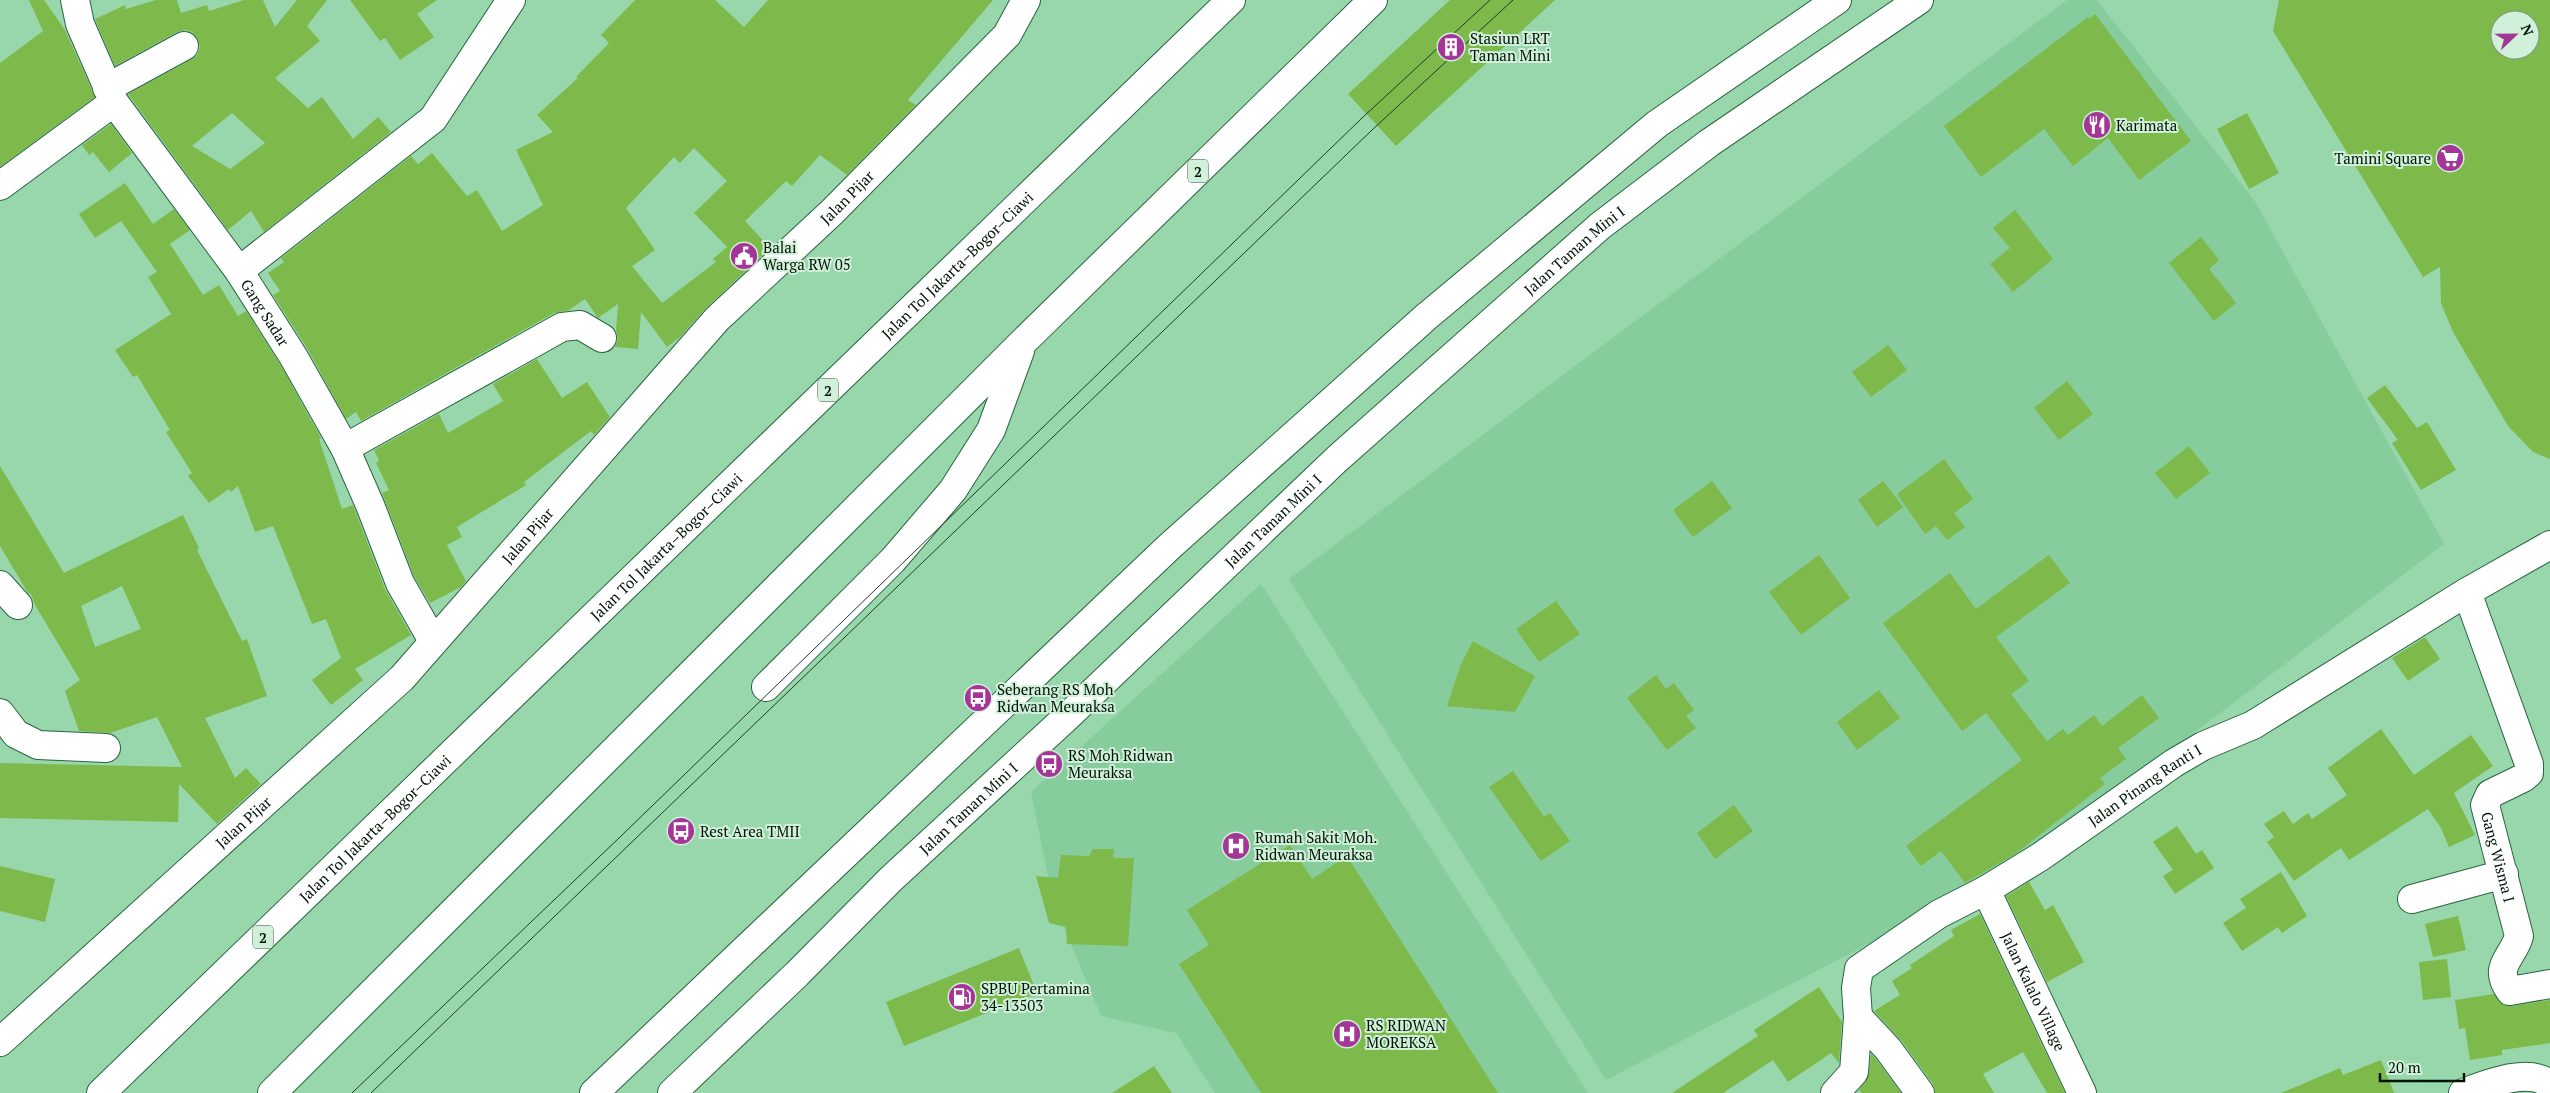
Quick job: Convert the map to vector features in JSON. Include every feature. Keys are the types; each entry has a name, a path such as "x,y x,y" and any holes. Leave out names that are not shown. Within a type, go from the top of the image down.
{"main road":[{"name":"Gang Sadar","path":"75,0 80,24 110,95 239,271 293,356 344,448 370,505 400,583 433,641"},
{"path":"239,271 433,119 511,0"},
{"name":"Jalan Pijar","path":"0,1042 402,678 717,319 832,212 1007,35 1026,0"},
{"name":"Jalan Tol Jakarta–Bogor–Ciawi","path":"101,1093 1231,0"},
{"name":"2","path":"272,1093 1023,342 1373,0"},
{"path":"594,1093 1176,540 1426,317 1657,124 1837,0"},
{"name":"Jalan Taman Mini I","path":"672,1093 797,974 891,879 1087,699 1337,459 1600,226 1709,143 1919,0"},
{"path":"0,186 110,95 184,46"},
{"path":"344,448 562,327 580,325 602,338"},
{"path":"766,687 893,560 953,490 991,430 1023,342"},
{"name":"Jalan Pinang Ranti I","path":"1835,1093 1854,1072 1858,1017 1856,988 1859,969 1939,914 1986,890 2040,857 2174,763 2203,746 2253,725 2467,592 2550,545"},
{"path":"0,585 18,605"},
{"name":"Gang Wisma I","path":"2467,592 2529,764 2529,772 2522,778 2490,794 2486,798 2485,805 2519,936 2517,943 2504,963 2502,976 2510,991 2550,984"},
{"path":"0,713 16,734 38,745 106,748"},
{"path":"2412,900 2504,874"},
{"name":"Jalan Kalalo Village","path":"1986,890 2082,1093"},
{"path":"1858,1017 1888,1049 1920,1093"},
{"path":"2463,1093 2498,1081 2529,1077 2546,1081 2550,1084"}],"shaded area":[{"path":"2067,0 2097,0 2256,203 2444,544 2013,869 1606,1080 1289,579"},
{"name":"Rumah Sakit Moh. Ridwan Meuraksa","path":"1261,584 1588,1093 1215,1093 1176,1033 1101,1016 1053,901 1031,792"}],"building":[{"path":"29,0 44,0 65,30 95,97 0,167 0,63 43,31"},
{"path":"156,0 177,0 181,13 207,5 209,11 244,0 263,0 275,27 297,0 327,0 307,26 320,41 275,78 308,108 322,97 353,139 378,117 391,132 264,232 251,211 228,230 128,94 192,59 198,54 200,47 197,38 192,32 185,30 177,32 115,66 95,19 125,5 126,9","holes":["232,113 265,143 230,169 192,146"]},
{"path":"350,0 437,0 417,14 434,37 400,60 385,38 380,41"},
{"path":"635,0 715,0 744,27 768,0 993,0 908,100 916,105 847,175 820,155 792,186 786,181 745,221 770,248 706,308 680,337 667,347 641,312 638,349 615,347 618,339 616,331 618,304 598,318 585,299 569,310 554,313 361,421 356,412 346,419 307,348 273,295 280,291 268,273 284,262 281,258 411,156 418,164 432,153 467,196 477,190 502,231 543,205 516,150 553,132 537,115 578,78 576,77 609,43 601,35","holes":["694,148 727,181 694,213 727,247 713,259 716,262 662,303 632,266 655,250 626,208 674,157 680,163"]},
{"name":"Stasiun LRT Taman Mini","path":"1450,0 1555,0 1396,146 1348,94"},
{"name":"Tamini Square","path":"2279,0 2550,0 2550,459 2533,452 2508,426 2453,332 2441,303 2440,267 2423,277 2273,31"},
{"path":"2095,14 2191,141 2139,180 2108,138 2073,166 2044,129 1981,177 1944,126 2088,17 2089,19"},
{"path":"2247,113 2279,173 2249,189 2217,129"},
{"path":"111,124 132,153 109,172 93,152 89,155 82,145"},
{"path":"125,183 153,224 174,209 190,230 170,244 203,295 219,285 238,316 246,311 280,364 321,438 319,439 342,509 353,505 385,589 411,635 355,669 363,680 331,705 312,680 341,658 326,619 312,624 273,526 255,532 238,486 231,492 229,489 209,503 188,476 192,473 166,432 170,430 137,375 133,377 115,350 171,314 148,277 157,272 121,221 95,238 79,214"},
{"path":"2015,210 2053,259 2013,292 1990,264 2010,248 1993,228"},
{"path":"2201,237 2219,260 2209,269 2236,303 2214,321 2169,263"},
{"path":"1888,345 1907,370 1871,397 1852,372"},
{"path":"537,359 562,398 587,382 610,417 594,435 591,431 524,482 526,485 457,527 462,537 447,545 466,581 461,587 430,603 414,576 382,493 389,490 376,463 379,461 374,450 439,414 448,433 503,401 493,384"},
{"path":"2067,381 2093,414 2059,440 2034,408"},
{"path":"2385,385 2417,428 2427,422 2456,470 2421,490 2392,443 2398,440 2367,398"},
{"path":"2189,446 2210,473 2176,499 2155,473"},
{"path":"1944,459 1973,499 1954,513 1965,527 1947,540 1936,526 1925,534 1897,494"},
{"path":"0,466 64,573 183,515 199,548 197,550 242,641 247,639 267,696 205,718 235,778 246,768 261,784 217,824 179,784 178,822 0,818 0,763 182,767 157,717 110,733 79,731 65,691 80,680 35,605 31,594 28,593 0,546","holes":["122,586 141,629 95,647 81,606"]},
{"path":"1712,481 1732,508 1693,537 1673,510"},
{"path":"1883,481 1903,507 1877,527 1858,500"},
{"path":"1819,555 1850,598 1801,635 1769,592"},
{"path":"2049,555 2070,583 1996,637 2029,681 2011,694 2047,741 2063,729 2068,735 2094,715 2102,726 2142,695 2159,718 2118,748 2126,759 2100,778 2105,784 2015,854 1965,883 1941,851 1921,866 1906,846 2022,760 1986,713 1962,731 1883,623 1950,573 1976,609"},
{"path":"1556,601 1580,634 1539,662 1516,629"},
{"path":"2425,637 2440,659 2408,681 2392,658"},
{"path":"1473,641 1535,676 1515,712 1447,706 1461,664"},
{"path":"1656,675 1666,689 1674,683 1694,710 1686,716 1696,728 1667,750 1627,698"},
{"path":"1879,690 1900,718 1857,750 1837,722"},
{"path":"2381,729 2414,775 2471,735 2493,766 2454,793 2475,835 2449,847 2441,828 2428,809 2349,860 2341,848 2294,881 2267,842 2274,837 2264,824 2284,811 2293,824 2308,813 2312,819 2347,795 2328,768"},
{"path":"1513,771 1544,817 1550,813 1570,841 1541,861 1489,787"},
{"path":"1734,805 1753,831 1715,859 1697,833"},
{"path":"2177,826 2196,854 2202,850 2214,868 2175,894 2163,876 2173,870 2153,842"},
{"path":"1290,845 1312,879 1347,856 1498,1093 1261,1093 1179,964 1209,945 1187,910"},
{"path":"1093,849 1114,849 1113,858 1134,858 1128,946 1067,944 1066,927 1049,923 1036,876 1058,878 1061,855 1089,856"},
{"path":"0,866 55,879 45,922 0,911"},
{"path":"2281,872 2307,916 2282,933 2278,927 2242,951 2223,923 2246,908 2240,899"},
{"path":"2029,882 2045,910 2053,905 2084,962 2047,982 2006,896"},
{"path":"1980,914 2065,1093 2047,1093 2023,1052 1983,1074 1994,1093 1935,1093 1933,1084 1901,1040 1874,1011 1900,995 1892,981 1912,968 1910,965 1954,936 1951,930"},
{"path":"2458,916 2466,950 2433,957 2425,924"},
{"name":"SPBU Pertamina 34-13503","path":"1019,948 1037,993 904,1046 886,1002"},
{"path":"2447,959 2451,997 2423,1000 2419,962"},
{"path":"1819,987 1842,1022 1839,1063 1831,1053 1788,1082 1773,1060 1723,1093 1672,1093 1758,1036 1754,1030"},
{"path":"2494,994 2503,1005 2512,1006 2550,1000 2550,1043 2502,1050 2502,1055 2470,1060 2465,1028 2459,1029 2455,1000"},
{"path":"1871,1054 1901,1093 1862,1093 1859,1090 1869,1074"},
{"path":"2381,1060 2394,1093 2281,1093 2340,1068 2343,1075"},
{"path":"1154,1066 1172,1093 1112,1093"}],"tram line":[{"path":"352,1093 619,838 1362,118 1490,0"},
{"path":"371,1093 1372,130 1513,0"}],"place":[{"name":"Stasiun LRT Taman Mini","path":"1451,47"},
{"name":"Karimata","path":"2097,125"},
{"name":"Tamini Square","path":"2450,158"},
{"name":"Balai Warga RW 05","path":"744,256"},
{"name":"Seberang RS Moh Ridwan Meuraksa","path":"978,698"},
{"name":"RS Moh Ridwan Meuraksa","path":"1049,764"},
{"name":"Rest Area TMII","path":"681,831"},
{"name":"Rumah Sakit Moh. Ridwan Meuraksa","path":"1236,846"},
{"name":"SPBU Pertamina 34-13503","path":"962,997"},
{"name":"RS RIDWAN MOREKSA","path":"1347,1034"}]}
